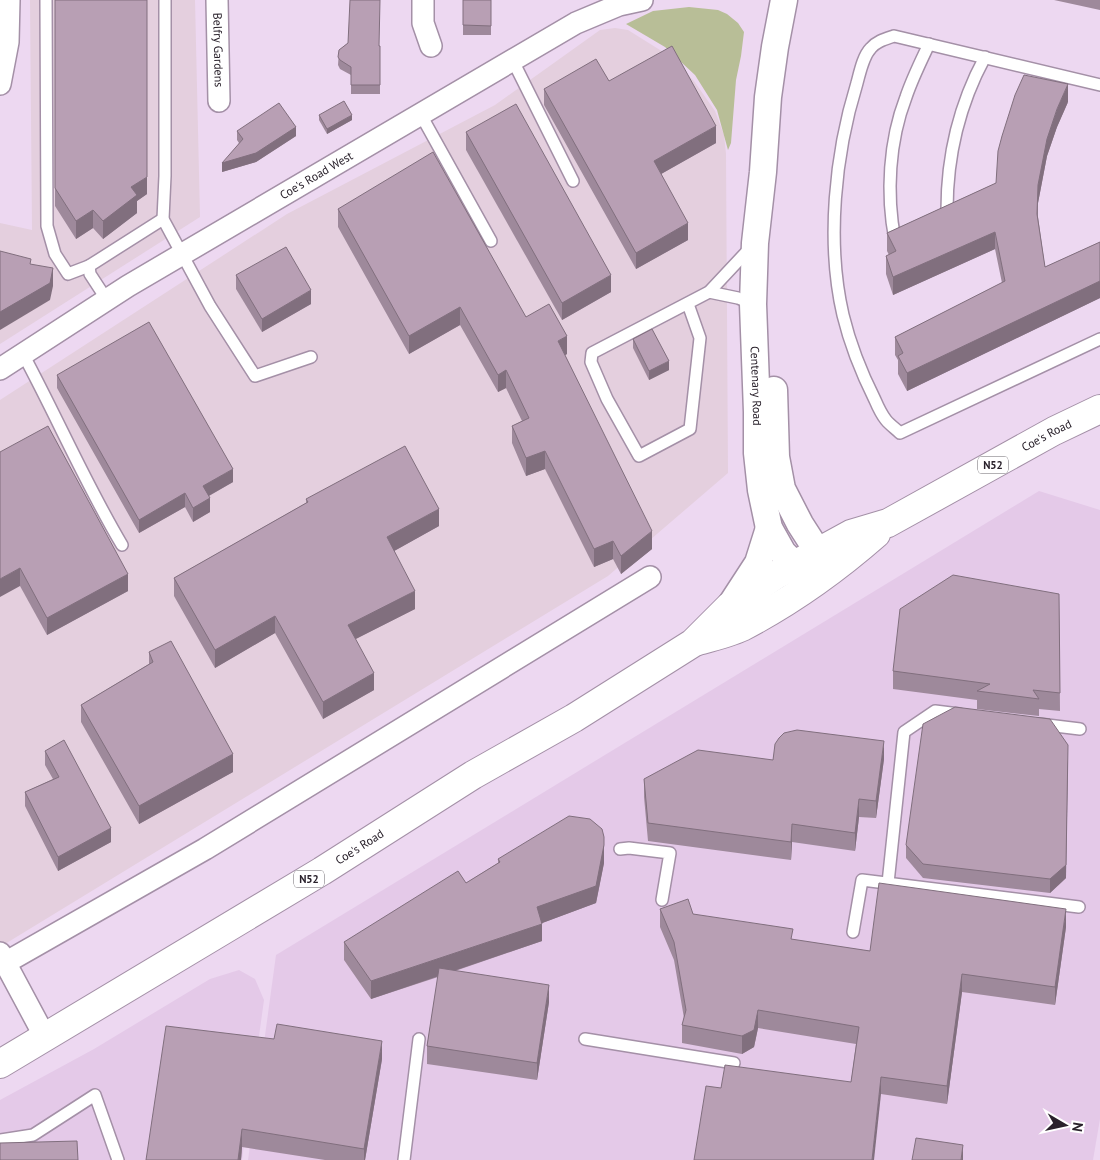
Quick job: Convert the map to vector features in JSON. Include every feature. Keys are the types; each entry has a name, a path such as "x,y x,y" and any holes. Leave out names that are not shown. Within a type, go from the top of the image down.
{"main road":[{"name":"Coe's Road","path":"693,643 741,628 790,598 813,569 851,534 888,523 1054,431 1100,409"},
{"name":"Coe's Road","path":"0,1064 313,876 473,775 574,718 693,643 730,606 776,576 813,569"}],"street":[{"path":"0,84 8,42 9,0"},
{"name":"Belfry Gardens","path":"217,0 219,101"},
{"path":"423,0 423,23 431,46"},
{"name":"Coe's Road West","path":"0,369 183,254 576,23 619,5 642,0"},
{"name":"Centenary Road","path":"778,1 755,243 753,304 757,453 761,490 769,528 783,554 813,569"},
{"name":"Centenary Road","path":"763,172 776,457 782,489 800,524 813,569"},
{"path":"730,606 758,563 769,528"},
{"path":"45,1037 3,958 205,849 650,577"}],"lane":[{"path":"46,0 47,226 55,254 68,274 89,266 163,219"},
{"path":"165,0 165,176 163,219 210,306 255,376 311,357"},
{"path":"1100,85 894,36 879,41 869,49 862,65 843,138 836,194 835,254 843,316 866,379 886,420 900,433 1100,340"},
{"path":"895,240 890,201 894,146 905,98 929,44"},
{"path":"947,210 947,186 956,129 976,73 985,57"},
{"path":"513,61 573,181"},
{"path":"421,115 491,241"},
{"path":"688,304 700,338 690,428 640,456 607,399 591,362 592,352 709,292 736,261 755,243"},
{"path":"89,266 90,274 107,300"},
{"path":"709,292 738,298 753,304"},
{"path":"23,354 45,395 98,506 122,545"},
{"path":"888,883 904,732 935,711 974,716"},
{"path":"1032,723 1080,729"},
{"path":"620,849 629,848 670,853 662,900"},
{"path":"853,932 862,880 1079,907"},
{"path":"404,1160 418,1039"},
{"path":"585,1039 734,1063"},
{"path":"0,1140 33,1135 95,1095 118,1160"}],"shaded area":[{"path":"30,0 195,0 200,217 0,344 0,223 32,230"},
{"path":"615,28 628,30 668,55 694,81 715,111 724,135 726,154 728,473 608,576 0,947 0,400 287,214 495,105 600,30"},
{"path":"1039,491 1100,510 1100,1119 1093,1160 248,1160 276,955"},
{"path":"239,970 255,979 264,1000 242,1160 0,1160 0,1100 94,1049 210,979"}],"green space":[{"path":"689,7 718,10 727,14 738,23 744,32 736,80 731,143 728,150 717,110 695,75 665,47 626,24 653,11"}],"building":[{"path":"55,0 147,0 147,177 131,187 137,195 103,221 93,210 76,221 55,188"},
{"path":"350,0 380,0 380,85 351,85 351,67 338,57 339,50 348,43"},
{"path":"463,0 491,0 491,26 463,25"},
{"path":"672,46 716,126 654,161 688,223 636,253 544,89 596,59 609,81"},
{"path":"1024,75 1068,84 1047,139 1038,185 1037,214 1045,267 1100,242 1100,281 907,373 898,356 903,353 895,337 1005,281 995,232 893,277 886,256 896,251 887,233 996,183 998,151 1015,95"},
{"path":"344,101 352,115 327,129 319,115"},
{"path":"279,103 296,127 256,153 222,163 243,139 237,131"},
{"path":"516,104 611,275 562,303 466,132"},
{"path":"433,152 526,317 549,304 567,336 558,341 652,531 621,556 613,541 594,549 545,451 526,458 512,426 529,418 506,370 498,375 460,307 409,336 338,209"},
{"path":"286,247 311,290 262,319 236,275"},
{"path":"0,251 31,259 30,264 53,268 50,283 0,312"},
{"path":"149,322 233,469 203,486 210,498 193,508 185,493 139,520 57,375"},
{"path":"652,329 669,361 649,371 633,339"},
{"path":"48,426 128,574 47,618 20,568 0,579 0,452"},
{"path":"405,446 439,509 387,537 415,591 348,625 374,673 323,702 275,616 215,650 174,578 308,502 306,499"},
{"path":"953,575 1059,594 1060,693 1033,690 1039,699 977,691 990,684 893,671 900,609"},
{"path":"171,641 233,754 139,806 81,705 153,662 149,652"},
{"path":"955,707 1050,719 1068,745 1066,865 1050,879 923,864 906,845 923,724"},
{"path":"797,730 884,741 876,801 859,799 855,833 792,824 791,842 648,823 644,779 698,750 773,760 775,744 779,738 784,733"},
{"path":"64,740 111,828 58,857 25,792 59,777 45,751"},
{"path":"569,816 590,819 602,829 604,845 596,886 537,907 542,924 371,981 344,942 458,871 466,883 500,862 498,859"},
{"path":"879,883 1066,909 1055,987 962,974 947,1086 881,1077 872,1160 694,1160 706,1086 721,1088 725,1065 851,1082 859,1027 758,1010 754,1030 742,1036 682,1025 686,1010 674,942 660,909 688,899 693,914 793,929 791,939 870,951"},
{"path":"439,968 549,985 537,1063 427,1046"},
{"path":"277,1024 382,1041 364,1149 242,1129 238,1160 146,1160 166,1026 274,1039"},
{"path":"916,1138 963,1145 961,1160 912,1160"},
{"path":"77,1141 78,1160 0,1160 0,1143"}]}
